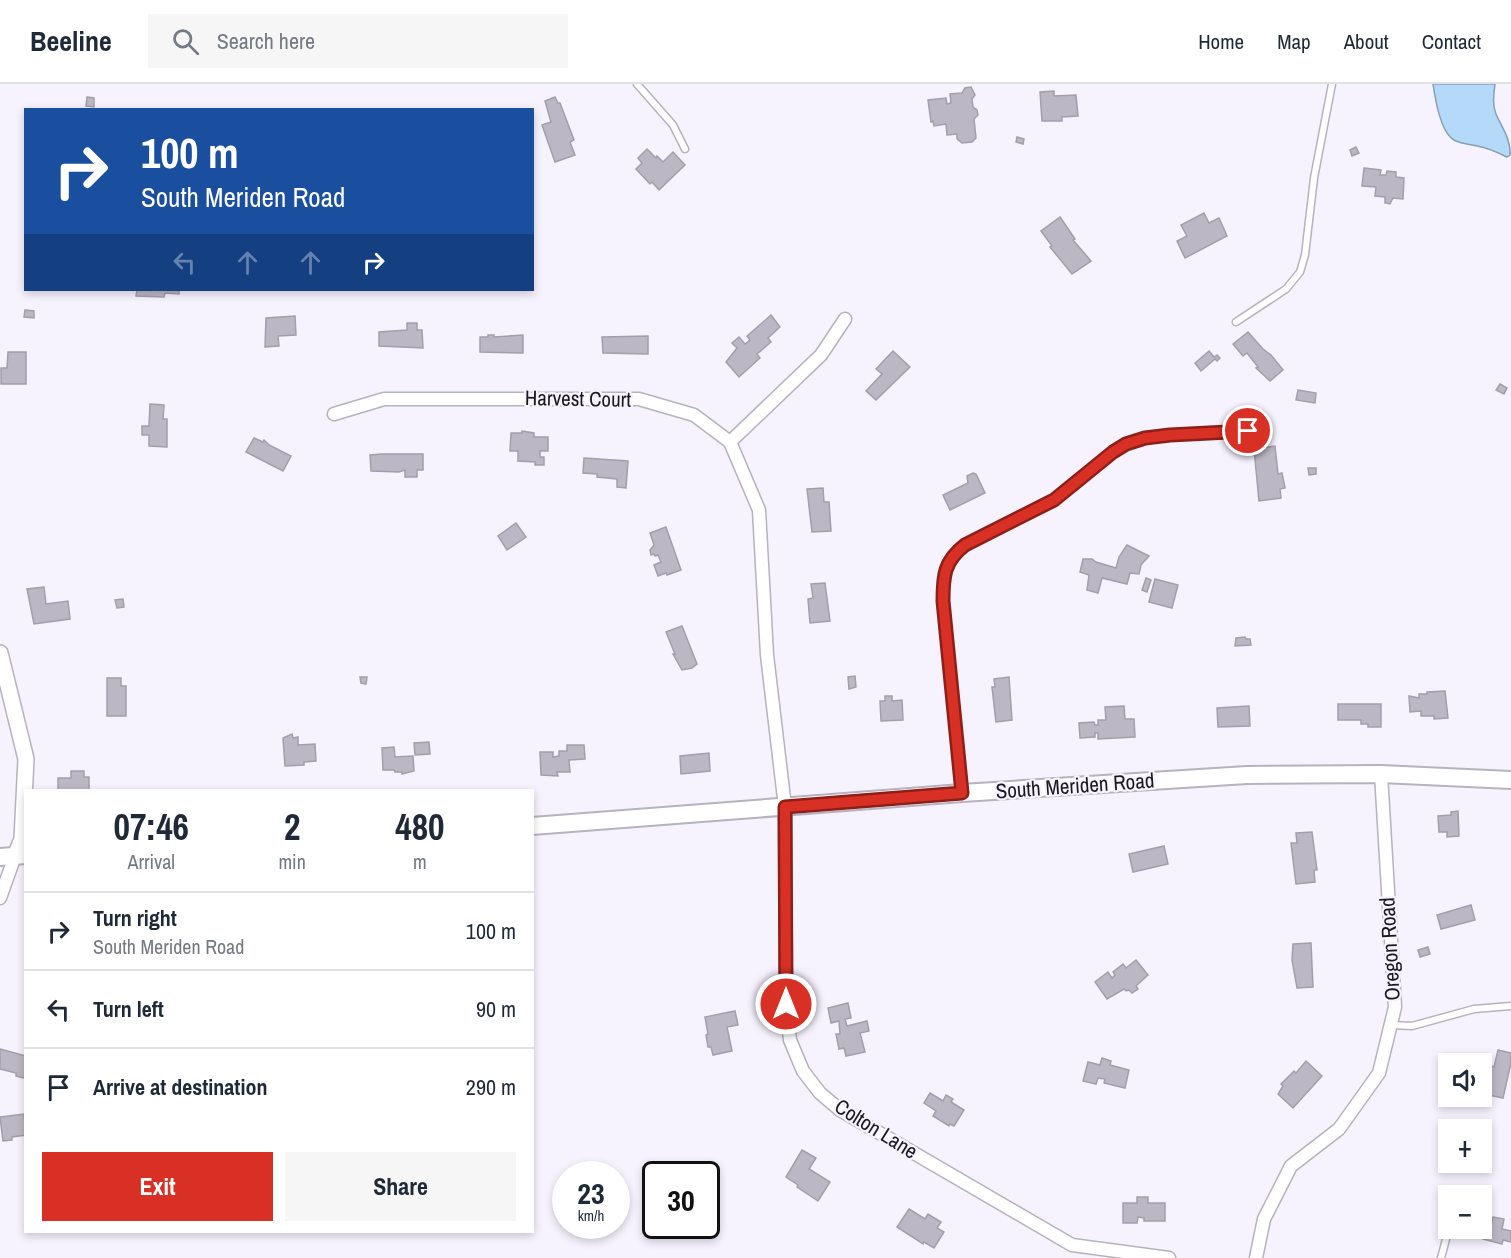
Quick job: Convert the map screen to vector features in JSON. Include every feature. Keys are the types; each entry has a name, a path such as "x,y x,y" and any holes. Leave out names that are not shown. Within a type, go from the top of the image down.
{"main road":[{"name":"South Meriden Road","path":"534,826 962,793 1236,776 1380,774 1511,780"}],"street":[{"path":"785,807 767,655 759,510 730,442 821,355 845,319"},
{"name":"Harvest Court","path":"334,414 384,399 639,399 694,415 730,442"},
{"path":"0,653 26,759 24,789"},
{"name":"Oregon Road","path":"1256,1258 1264,1219 1291,1166 1339,1129 1379,1073 1395,1007 1380,774"},
{"path":"0,898 13,856 21,839 24,791"},
{"name":"Colton Lane","path":"785,807 786,1004 790,1040 803,1071 820,1093 840,1110 1072,1245 1169,1258"}],"lane":[{"path":"637,84 673,125 685,149"},
{"path":"1236,322 1286,289 1300,272 1305,255 1314,178 1332,84"},
{"path":"962,793 943,601 943,581 947,566 954,554 965,545 1054,500 1126,444 1145,438 1170,435 1248,431"},
{"path":"1390,1025 1412,1026 1474,1009 1511,1006"},
{"path":"1441,1258 1446,1239"}],"water":[{"path":"1433,84 1495,84 1495,110 1508,139 1510,155 1507,157 1485,148 1459,142 1449,136 1439,115"}],"building":[{"path":"971,87 975,95 972,99 973,107 977,110 978,115 974,119 976,138 972,142 962,143 957,139 957,134 947,135 946,124 934,126 933,121 931,122 928,100 946,98 947,104 951,103 950,94 962,93 965,88"},
{"path":"1054,91 1054,96 1076,95 1078,116 1062,117 1062,121 1042,121 1040,92"},
{"path":"87,97 94,98 94,107 86,106"},
{"path":"555,97 560,103 574,140 570,142 575,155 555,162 542,125 551,122 545,101"},
{"path":"1017,137 1024,139 1023,144 1016,142"},
{"path":"1356,147 1359,153 1352,156 1350,150"},
{"path":"647,149 663,162 673,152 685,165 659,190 636,169 642,163 638,158"},
{"path":"1364,168 1381,170 1380,175 1386,175 1387,171 1396,172 1396,177 1404,178 1403,199 1393,198 1390,204 1385,203 1385,197 1375,196 1376,187 1362,186"},
{"path":"1204,213 1209,223 1219,218 1227,236 1185,258 1177,241 1187,236 1181,225"},
{"path":"1060,217 1075,239 1073,240 1091,261 1072,274 1050,247 1052,246 1041,231"},
{"path":"137,291 179,291 179,294 165,293 164,297 136,296"},
{"path":"25,310 34,311 34,318 24,317"},
{"path":"771,315 780,327 768,338 771,342 757,354 760,358 739,377 726,362 737,348 732,343 739,337 745,344 750,340 747,336"},
{"path":"295,316 296,335 278,336 279,346 265,347 266,318"},
{"path":"407,323 417,323 417,330 422,330 423,348 379,346 379,332 407,330"},
{"path":"1248,332 1283,370 1270,381 1256,368 1258,367 1247,353 1243,356 1233,344"},
{"path":"488,335 494,335 494,337 523,335 523,353 480,352 480,337 488,337"},
{"path":"648,336 648,354 603,353 602,337"},
{"path":"893,351 910,367 876,400 866,391 882,374 876,369"},
{"path":"1209,351 1214,357 1217,355 1220,358 1217,361 1215,359 1201,371 1195,363"},
{"path":"8,352 26,352 26,384 1,384 1,368 7,368"},
{"path":"1500,384 1507,388 1504,394 1496,390"},
{"path":"1298,390 1316,393 1315,403 1296,400"},
{"path":"150,404 164,405 163,419 167,419 167,447 149,446 149,435 142,435 142,426 149,426"},
{"path":"522,431 534,433 534,437 548,437 548,451 540,451 540,457 544,457 544,465 518,461 518,451 510,451 511,433 522,433"},
{"path":"254,438 263,442 264,440 291,456 283,471 246,452"},
{"path":"1275,446 1278,474 1282,473 1285,488 1280,489 1281,498 1259,501 1254,449"},
{"path":"423,454 423,470 417,470 417,477 405,477 405,470 399,472 371,471 370,455"},
{"path":"584,458 628,461 626,488 617,487 617,479 583,473"},
{"path":"1308,468 1316,468 1316,474 1309,475"},
{"path":"976,474 985,493 950,510 943,495 968,483 967,476"},
{"path":"823,488 824,502 829,502 831,531 812,532 807,489"},
{"path":"516,523 526,537 507,550 498,536"},
{"path":"666,527 681,570 658,576 654,565 661,562 658,555 651,555 650,550 654,545 650,533"},
{"path":"1127,545 1149,556 1141,565 1139,574 1130,573 1127,584 1102,578 1098,593 1087,590 1089,575 1080,572 1083,559 1092,559 1116,568 1119,557"},
{"path":"1146,578 1151,580 1147,592 1142,590"},
{"path":"1155,579 1178,585 1172,608 1149,602"},
{"path":"825,583 830,621 810,623 808,599 813,598 811,584"},
{"path":"44,587 46,604 68,601 70,619 34,624 27,589"},
{"path":"123,599 124,607 117,608 115,600"},
{"path":"682,626 697,664 692,668 682,670 673,654 675,654 666,632"},
{"path":"1236,638 1250,639 1251,645 1235,646"},
{"path":"855,676 856,687 849,689 848,677"},
{"path":"360,677 367,677 366,684 361,683"},
{"path":"1009,677 1012,720 996,722 992,687 995,687 994,679"},
{"path":"107,678 121,678 121,686 126,686 126,716 107,716"},
{"path":"1445,691 1448,718 1434,719 1434,716 1421,716 1421,711 1410,712 1409,696 1419,698 1419,694"},
{"path":"885,696 892,696 892,701 902,700 903,720 881,721 880,701 885,701"},
{"path":"1338,704 1381,704 1381,727 1368,727 1368,724 1361,724 1361,720 1338,720"},
{"path":"1124,706 1125,719 1134,719 1135,737 1098,739 1098,733 1095,733 1095,737 1080,738 1079,723 1094,722 1098,725 1098,720 1106,720 1105,707"},
{"path":"1249,706 1250,726 1218,727 1217,708"},
{"path":"292,734 293,738 298,737 298,745 315,744 316,761 304,762 304,765 285,766 283,738"},
{"path":"429,742 430,754 415,755 414,743"},
{"path":"567,745 584,745 585,759 569,760 570,772 557,772 558,776 541,775 540,752 553,752 553,757 559,756 559,751 567,751"},
{"path":"394,747 395,757 413,756 414,771 402,774 394,770 383,770 382,748"},
{"path":"709,753 710,771 681,774 680,756"},
{"path":"71,771 84,771 84,777 89,777 89,789 58,789 58,778 71,778"},
{"path":"1458,811 1459,836 1447,837 1447,832 1439,832 1438,816 1451,815 1451,812"},
{"path":"1312,832 1317,870 1314,870 1315,882 1296,884 1291,843 1297,843 1296,833"},
{"path":"1164,846 1168,864 1133,872 1129,854"},
{"path":"1471,905 1475,920 1441,929 1437,915"},
{"path":"1311,943 1313,987 1297,988 1292,960 1293,944"},
{"path":"1428,947 1430,954 1420,957 1418,950"},
{"path":"1136,960 1148,975 1136,986 1138,989 1132,993 1124,989 1107,999 1095,982 1108,972 1112,978 1115,975 1113,972 1123,964 1126,968"},
{"path":"848,1003 851,1018 845,1019 847,1026 867,1021 869,1031 860,1033 865,1052 846,1056 844,1048 839,1049 836,1034 840,1034 839,1021 831,1023 828,1008"},
{"path":"735,1011 738,1025 727,1027 732,1051 713,1055 711,1047 708,1047 705,1017"},
{"path":"0,1049 24,1055 23,1078 16,1076 16,1073 0,1069"},
{"path":"1498,1050 1511,1053 1503,1098 1492,1096 1492,1066 1494,1067"},
{"path":"1102,1058 1111,1061 1110,1065 1129,1070 1125,1088 1104,1083 1105,1079 1098,1078 1096,1084 1083,1081 1088,1062 1100,1065"},
{"path":"1306,1061 1322,1076 1293,1108 1278,1094 1283,1086 1281,1084 1294,1071 1296,1073"},
{"path":"930,1093 943,1101 946,1095 953,1099 951,1102 964,1110 954,1126 950,1124 949,1126 933,1116 936,1111 924,1103"},
{"path":"24,1114 24,1135 3,1141 0,1117"},
{"path":"802,1150 816,1158 809,1169 830,1182 818,1201 786,1177"},
{"path":"1137,1197 1148,1197 1148,1203 1165,1203 1165,1221 1144,1221 1144,1218 1138,1217 1137,1223 1123,1223 1123,1203 1137,1203"},
{"path":"909,1209 925,1219 928,1214 941,1222 937,1228 944,1232 934,1248 924,1242 923,1244 897,1227"},
{"path":"1493,1217 1504,1219 1502,1229 1511,1231 1511,1242 1503,1240 1502,1244 1483,1239 1492,1239"}],"route":[{"path":"786,1004 785,807 962,793 943,601 943,581 947,566 954,554 965,545 1054,500 1126,444 1145,438 1170,435 1248,431"}]}
